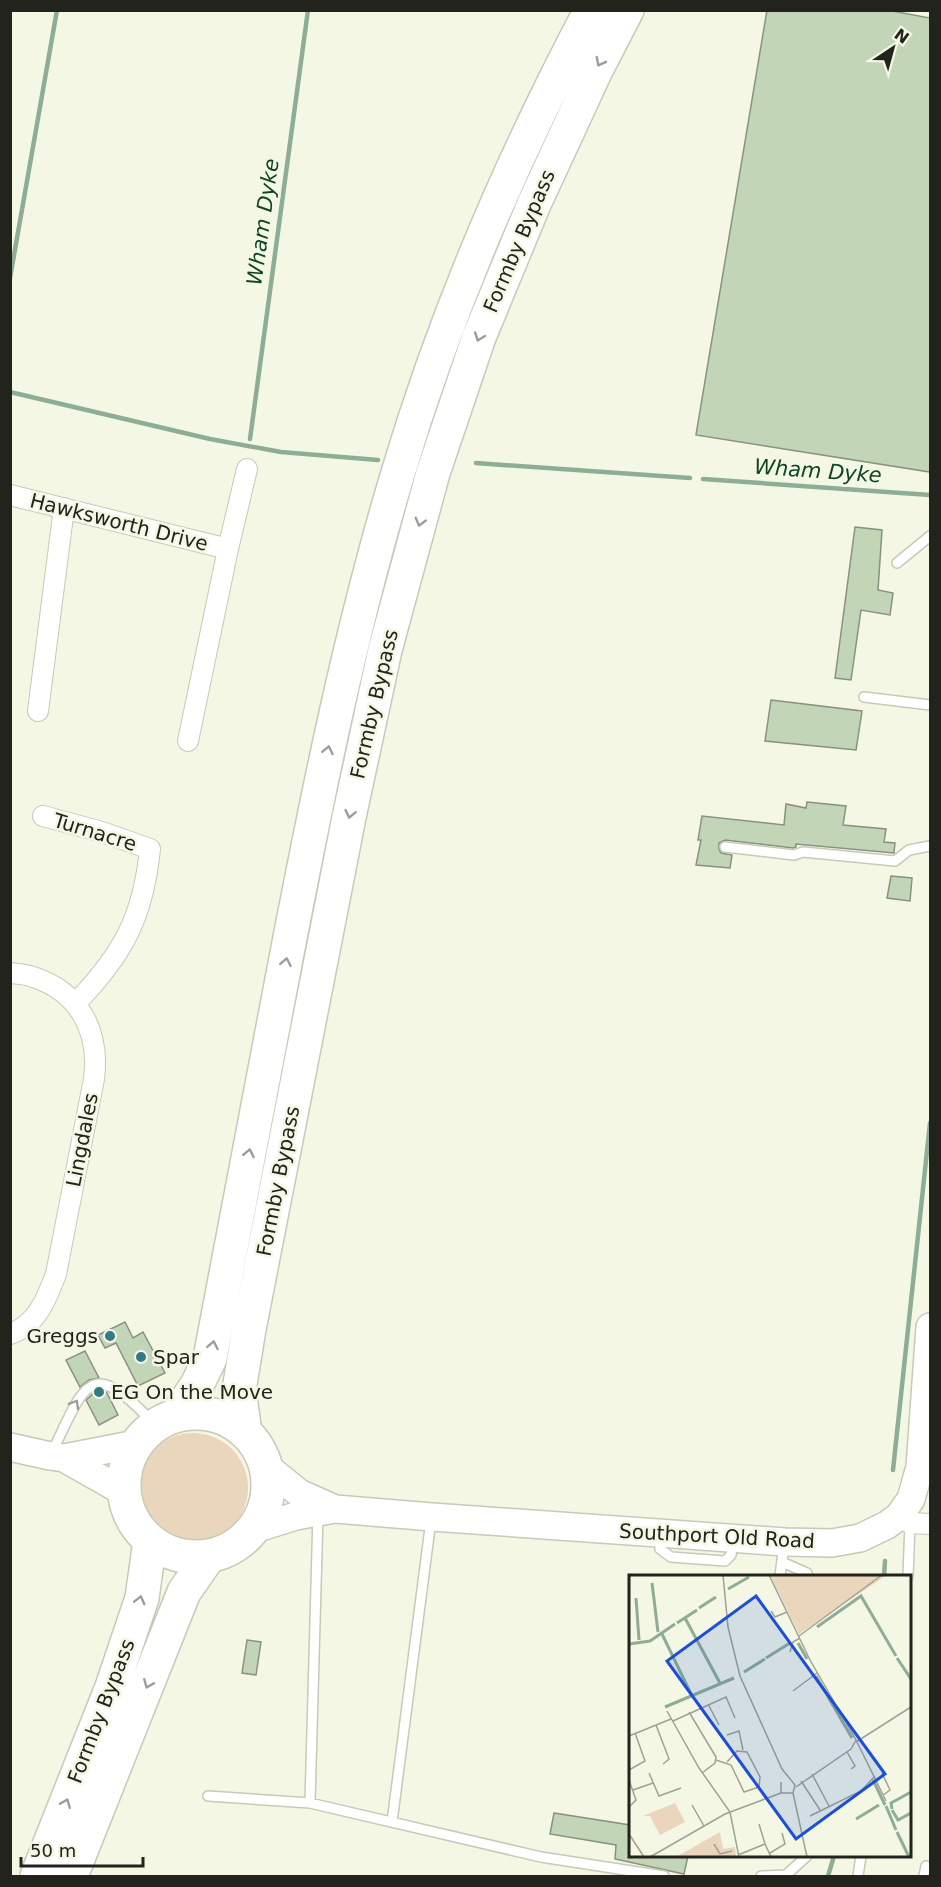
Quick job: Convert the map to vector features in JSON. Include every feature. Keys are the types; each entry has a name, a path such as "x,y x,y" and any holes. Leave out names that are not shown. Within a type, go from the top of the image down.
{"highway":[{"name":"Formby Bypass","path":"156,1428 197,1385 210,1358 317,801 352,641 398,472 447,329 504,189 567,54 591,10"},
{"name":"Formby Bypass","path":"245,1432 239,1390 249,1329 349,817 385,650 433,473 479,337 534,204 595,72 627,10"},
{"path":"201,1413 225,1419 245,1432 258,1447 266,1466 268,1488 264,1509 254,1529 242,1542 226,1551 209,1556 188,1557 168,1552 150,1540 137,1527 128,1510 124,1492 126,1467 156,1428 201,1413"},
{"name":"Formby Bypass","path":"37,1876 112,1687 142,1598 150,1540"},
{"name":"Formby Bypass","path":"71,1876 184,1592 209,1556"}],"street":[{"name":"Hawksworth Drive","path":"188,741 246,470"},
{"name":"Hawksworth Drive","path":"10,495 228,549"},
{"path":"38,711 64,508"},
{"name":"Turnacre","path":"43,816 102,832 150,849 138,912 127,938 112,963 75,1003"},
{"name":"Lingdales","path":"10,973 33,976 52,986 75,1003 87,1023 96,1053 96,1066 56,1274 46,1300 34,1318 17,1332 10,1334"},
{"name":"Southport Old Road","path":"327,1510 734,1538 784,1552 853,1540 905,1520 920,1467 929,1379 930,1327"},
{"path":"57,1457 156,1428"},
{"path":"10,1447 57,1457 124,1492"},
{"path":"266,1466 327,1510"},
{"path":"254,1529 327,1510"},
{"path":"905,1520 930,1524"}],"lane":[{"path":"897,563 930,536"},
{"path":"864,698 930,705"},
{"path":"725,847 794,855 803,852 895,861 909,850 930,846"},
{"path":"57,1457 75,1404 84,1391 94,1385 108,1385 116,1389 156,1428"},
{"path":"310,1803 327,1510"},
{"path":"392,1822 432,1517"},
{"path":"905,1520 908,1575"},
{"path":"780,1575 784,1552"},
{"path":"784,1552 807,1575"},
{"path":"208,1796 310,1803 541,1857 664,1876"},
{"path":"761,1876 786,1875 806,1857"},
{"path":"858,1876 861,1857"}],"shaded area":[{"path":"193,1433 214,1437 232,1449 244,1467 248,1488 244,1509 232,1527 214,1539 193,1543 172,1539 154,1527 142,1509 138,1488 142,1467 154,1449 172,1437"}],"building":[{"path":"767,10 887,10 930,18 930,472 696,435"},
{"path":"855,527 882,530 878,590 893,593 890,615 861,610 851,680 835,678"},
{"path":"771,700 862,711 856,750 765,741"},
{"path":"807,802 846,806 843,825 886,829 884,842 895,843 894,853 796,844 793,848 725,840 719,843 719,849 721,853 732,855 730,868 696,865 701,840 698,840 702,816 784,825 786,804 806,808"},
{"path":"891,876 912,878 910,901 887,898"},
{"path":"125,1322 133,1338 143,1332 165,1373 138,1386 116,1343 105,1348 98,1335"},
{"path":"85,1351 99,1378 89,1380 80,1387 66,1360"},
{"path":"101,1391 107,1393 118,1415 99,1425 86,1400 94,1393"},
{"path":"247,1640 261,1642 256,1675 242,1673"},
{"path":"554,1813 629,1825 629,1857 688,1857 684,1874 615,1859 616,1845 550,1834"}],"waterway":[{"name":"Wham Dyke","path":"10,278 57,10"},
{"name":"Wham Dyke","path":"250,439 308,10"},
{"path":"10,392 210,439 281,452 378,460"},
{"path":"476,463 690,478"},
{"name":"Wham Dyke","path":"703,479 930,495"},
{"path":"893,1470 930,1123"},
{"path":"884,1575 885,1561"},
{"path":"828,1876 834,1857"}],"place":[{"name":"Greggs","path":"110,1336"},
{"name":"Spar","path":"141,1357"},
{"name":"EG On the Move","path":"99,1392"}]}
